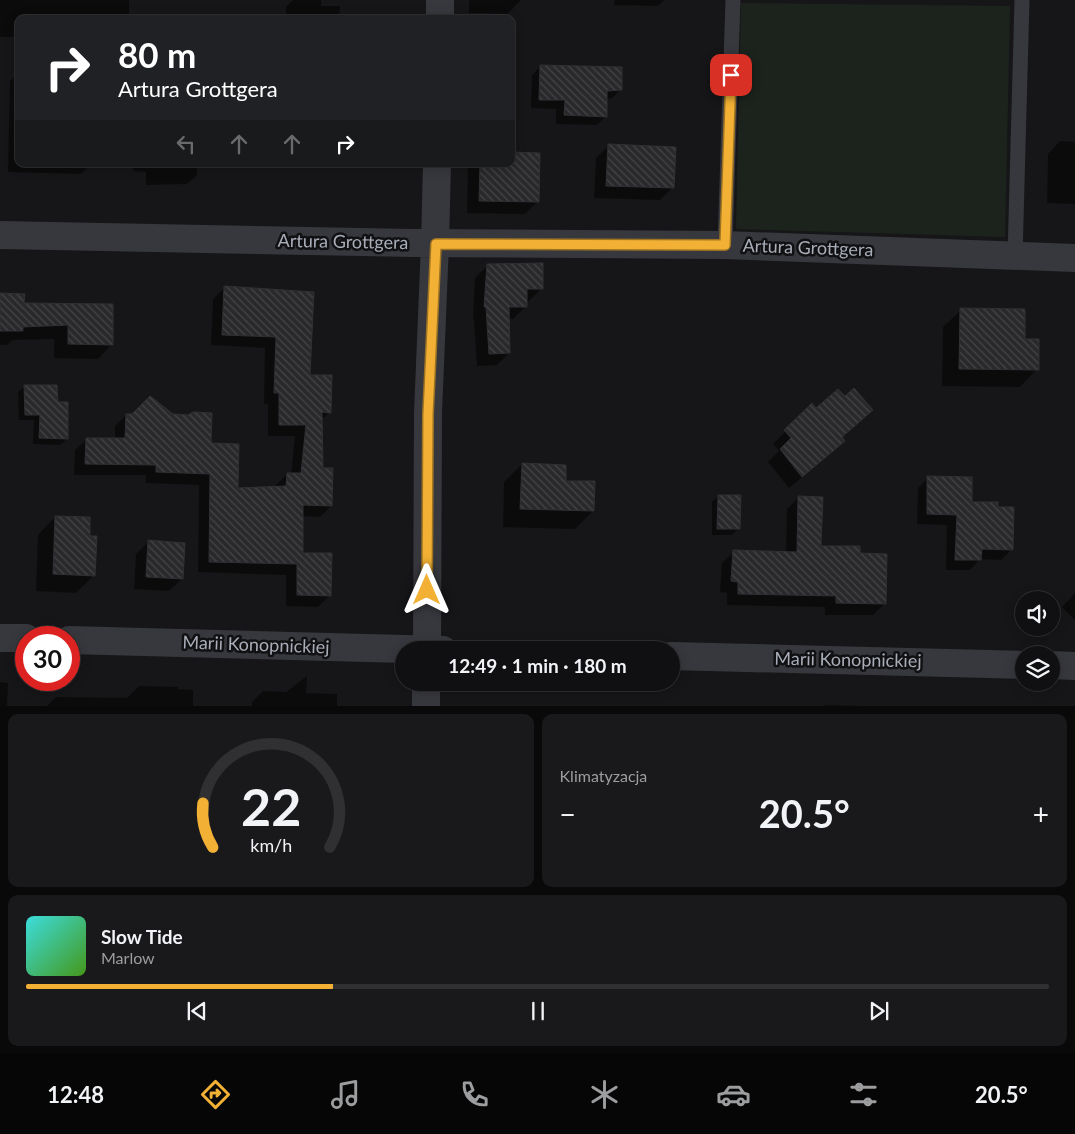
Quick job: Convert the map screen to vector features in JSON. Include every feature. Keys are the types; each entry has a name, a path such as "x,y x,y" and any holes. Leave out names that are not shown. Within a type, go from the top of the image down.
{"street":[{"path":"440,0 440,15"},
{"path":"427,641 428,414 436,244 437,167"},
{"name":"Artura Grottgera","path":"0,235 436,244 725,245 1075,258"},
{"path":"0,638 15,638"},
{"name":"Marii Konopnickiej","path":"80,640 395,649"},
{"name":"Marii Konopnickiej","path":"680,656 1015,664"},
{"path":"1060,665 1075,666"},
{"path":"426,691 426,706"}],"lane":[{"path":"725,245 733,0"},
{"path":"1015,256 1022,0"}],"shaded area":[{"path":"741,3 1010,6 1005,237 736,229"}],"building":[{"path":"540,65 622,67 622,90 607,91 607,117 564,115 565,100 539,100"},
{"path":"608,144 676,147 674,188 606,186"},
{"path":"515,152 540,153 539,202 479,201 480,167 515,167"},
{"path":"543,263 543,289 527,289 527,307 509,307 510,353 489,354 486,307 484,307 487,264"},
{"path":"224,286 314,292 310,375 332,375 331,413 322,412 323,468 333,468 332,506 303,505 303,553 332,553 331,596 297,595 297,564 209,562 210,474 156,472 156,465 85,464 86,438 125,438 126,414 132,414 150,396 173,414 212,413 211,443 239,444 238,488 286,486 287,473 301,473 306,425 279,425 279,393 274,393 276,337 222,335"},
{"path":"0,293 25,294 24,303 113,304 113,345 68,344 68,325 23,327 23,331 0,331"},
{"path":"960,308 1025,309 1025,339 1039,339 1039,370 959,369"},
{"path":"24,385 57,385 58,402 68,402 68,439 39,438 40,415 25,415"},
{"path":"854,388 873,410 842,437 845,441 802,477 780,449 791,438 784,430 812,403 816,408 838,389 845,396"},
{"path":"522,463 566,465 566,481 595,481 594,511 520,509"},
{"path":"927,476 972,477 972,502 998,502 998,507 1014,507 1013,550 982,549 981,560 955,560 957,515 927,514"},
{"path":"718,495 741,495 740,529 717,529"},
{"path":"798,496 823,497 821,546 860,546 860,553 887,554 886,604 836,603 836,596 738,594 738,582 731,581 733,550 797,552"},
{"path":"55,516 90,517 90,536 97,536 95,576 53,574"},
{"path":"148,540 185,543 183,579 146,577"}],"route":[{"path":"427,590 428,414 436,244 725,245 731,75"}]}
